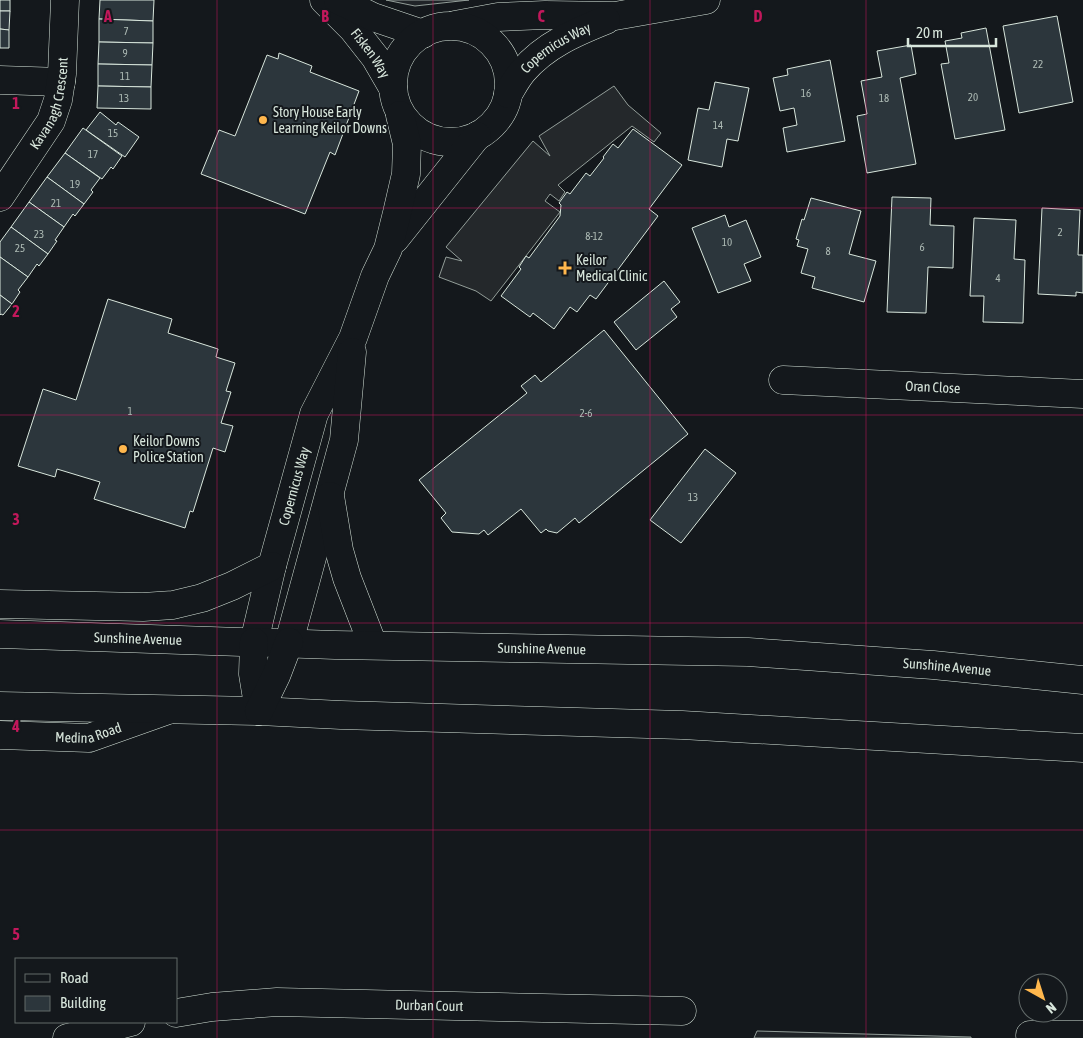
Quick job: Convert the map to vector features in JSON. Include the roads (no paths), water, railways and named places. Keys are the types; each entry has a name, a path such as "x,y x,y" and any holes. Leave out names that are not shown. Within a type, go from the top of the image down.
{"street":[{"name":"Kavanagh Crescent","path":"0,197 51,121 58,100 65,0"},
{"name":"Fisken Way","path":"324,0 353,30 375,57 393,88"},
{"name":"Fisken Way","path":"338,0 373,17 433,30"},
{"name":"Copernicus Way","path":"433,30 498,17 545,15 615,16 706,0"},
{"name":"Copernicus Way","path":"508,94 522,72 544,51 575,33 615,16"},
{"path":"457,26 470,29 482,35 492,44 501,55 509,81 508,94 502,111 492,126 477,136 461,142 444,142 426,138 412,128 400,114 395,102 393,88 394,74 400,56 412,41 433,30 457,26"},
{"path":"0,80 60,82"},
{"name":"Copernicus Way","path":"260,711 253,674 254,642 272,566 314,414 353,338 375,276 388,248 406,174 407,144 400,114"},
{"name":"Copernicus Way","path":"388,248 477,136"},
{"name":"Copernicus Way","path":"260,711 289,642 344,440 353,338"},
{"name":"Oran Close","path":"783,380 1083,394"},
{"path":"330,496 344,568 373,645"},
{"path":"0,604 173,606 202,598 232,586 272,566"},
{"name":"Sunshine Avenue","path":"0,634 373,645 748,652 933,665 1083,680"},
{"path":"0,706 260,711 682,725 1083,748"},
{"name":"Medina Road","path":"0,735 89,738 172,709"},
{"name":"Durban Court","path":"178,1013 212,1007 277,1002 682,1011"},
{"path":"67,1038 127,1023"},
{"path":"1030,1035 1083,1035"}],"place":[{"name":"Story House Early Learning Keilor Downs","path":"263,120"},
{"name":"Keilor Medical Clinic","path":"565,268"},
{"name":"Keilor Downs Police Station","path":"123,449"}]}
